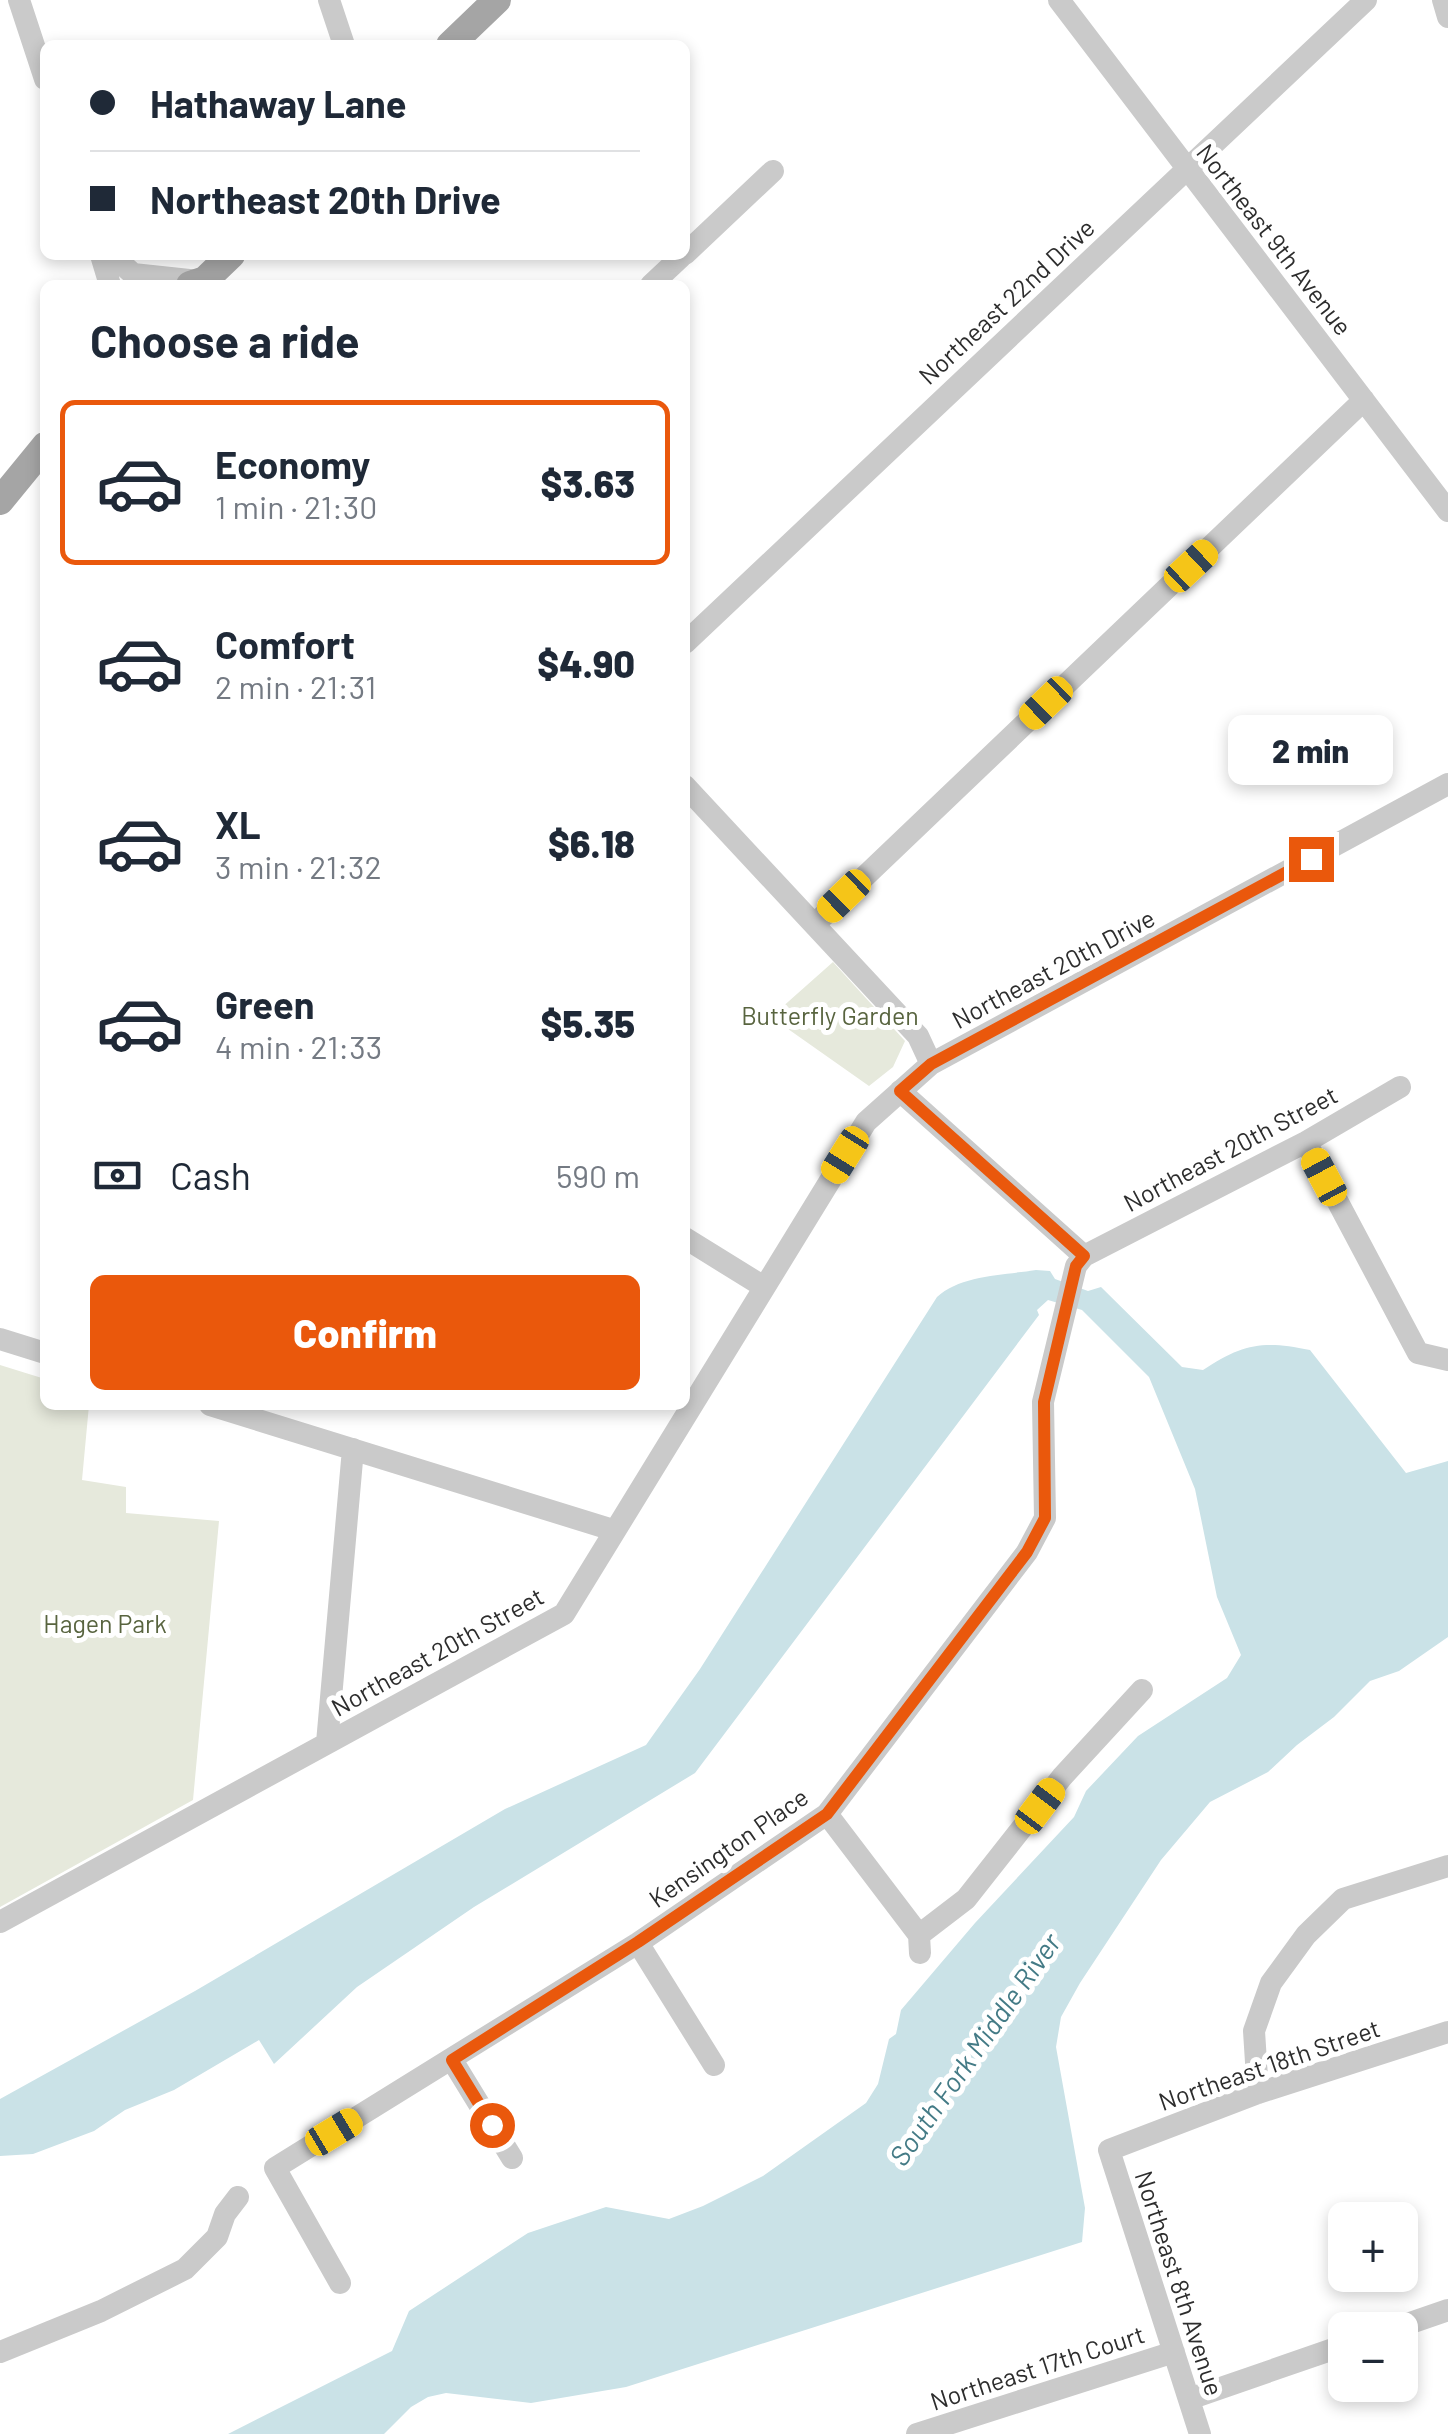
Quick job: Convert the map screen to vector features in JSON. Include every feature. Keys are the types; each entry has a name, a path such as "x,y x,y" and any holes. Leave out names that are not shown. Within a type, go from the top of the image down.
{"main road":[{"path":"455,40 497,0"},
{"path":"206,280 226,260"},
{"path":"0,501 40,452"}],"street":[{"path":"19,0 40,64"},
{"path":"329,0 346,40"},
{"name":"Northeast 9th Avenue","path":"1059,0 1448,511"},
{"name":"Northeast 22nd Drive","path":"690,638 1366,0"},
{"path":"1442,0 1448,16"},
{"path":"690,248 774,171"},
{"path":"117,260 132,274 166,280"},
{"path":"656,280 678,260"},
{"path":"815,924 1364,400"},
{"name":"Northeast 20th Drive","path":"764,1287 866,1122 931,1064 1448,784"},
{"path":"690,791 918,1036 931,1064"},
{"name":"Northeast 20th Street","path":"1084,1256 1306,1142 1400,1087"},
{"path":"900,1091 1084,1256"},
{"path":"1306,1142 1418,1353 1448,1360"},
{"path":"690,1241 764,1287"},
{"name":"Kensington Place","path":"340,2283 275,2168 638,1942 827,1814 1027,1552 1045,1518 1044,1402 1052,1356 1076,1266 1084,1256"},
{"name":"Northeast 20th Street","path":"690,1406 764,1287"},
{"path":"0,1339 40,1351"},
{"path":"226,1410 613,1530"},
{"name":"Northeast 20th Street","path":"0,1922 564,1614 688,1410"},
{"path":"327,1743 353,1450"},
{"path":"827,1814 919,1944 966,1899 1062,1777 1142,1690"},
{"path":"1258,2092 1254,2031 1271,1983 1306,1935 1343,1900 1448,1866"},
{"path":"638,1942 714,2065"},
{"name":"Northeast 18th Street","path":"1108,2150 1258,2092 1448,2032"},
{"path":"452,2060 512,2158"},
{"name":"Northeast 8th Avenue","path":"1108,2150 1200,2434"},
{"path":"0,2352 101,2311 185,2269 217,2237 225,2214 238,2196"},
{"path":"1418,2320 1448,2310"},
{"path":"1189,2399 1328,2351"},
{"name":"Northeast 17th Court","path":"921,2433 1174,2352"}],"green space":[{"name":"Butterfly Garden","path":"833,962 905,1041 893,1067 869,1086 771,1017"},
{"name":"Hagen Park","path":"0,1365 40,1377 40,1410 89,1410 82,1480 126,1487 126,1513 219,1521 193,1800 0,1907"}],"water":[{"name":"South Fork Middle River","path":"1050,1271 1055,1279 1088,1291 1101,1287 1182,1367 1203,1370 1254,1346 1310,1350 1406,1473 1448,1461 1448,1637 1399,1671 1370,1681 1268,1772 1210,1802 1161,1860 1061,2017 1056,2047 1085,2208 1082,2242 626,2387 531,2403 446,2393 411,2407 384,2434 228,2434 392,2351 409,2311 528,2233 606,2207 669,2219 703,2206 763,2176 866,2103 878,2084 901,2010 1074,1817 1086,1791 1138,1736 1227,1678 1241,1655 1217,1597 1195,1489 1149,1377 1082,1310 1048,1300 695,1773 474,1907 357,1987 274,2064 259,2040 174,2090 125,2110 94,2131 33,2154 0,2156 0,2099 195,1991 505,1809 646,1745 700,1669 937,1297 970,1280"}],"route":[{"path":"492,2125 452,2060 638,1942 827,1814 1027,1552 1045,1518 1044,1402 1076,1266 1084,1256 900,1091 931,1064 1311,859"}]}
